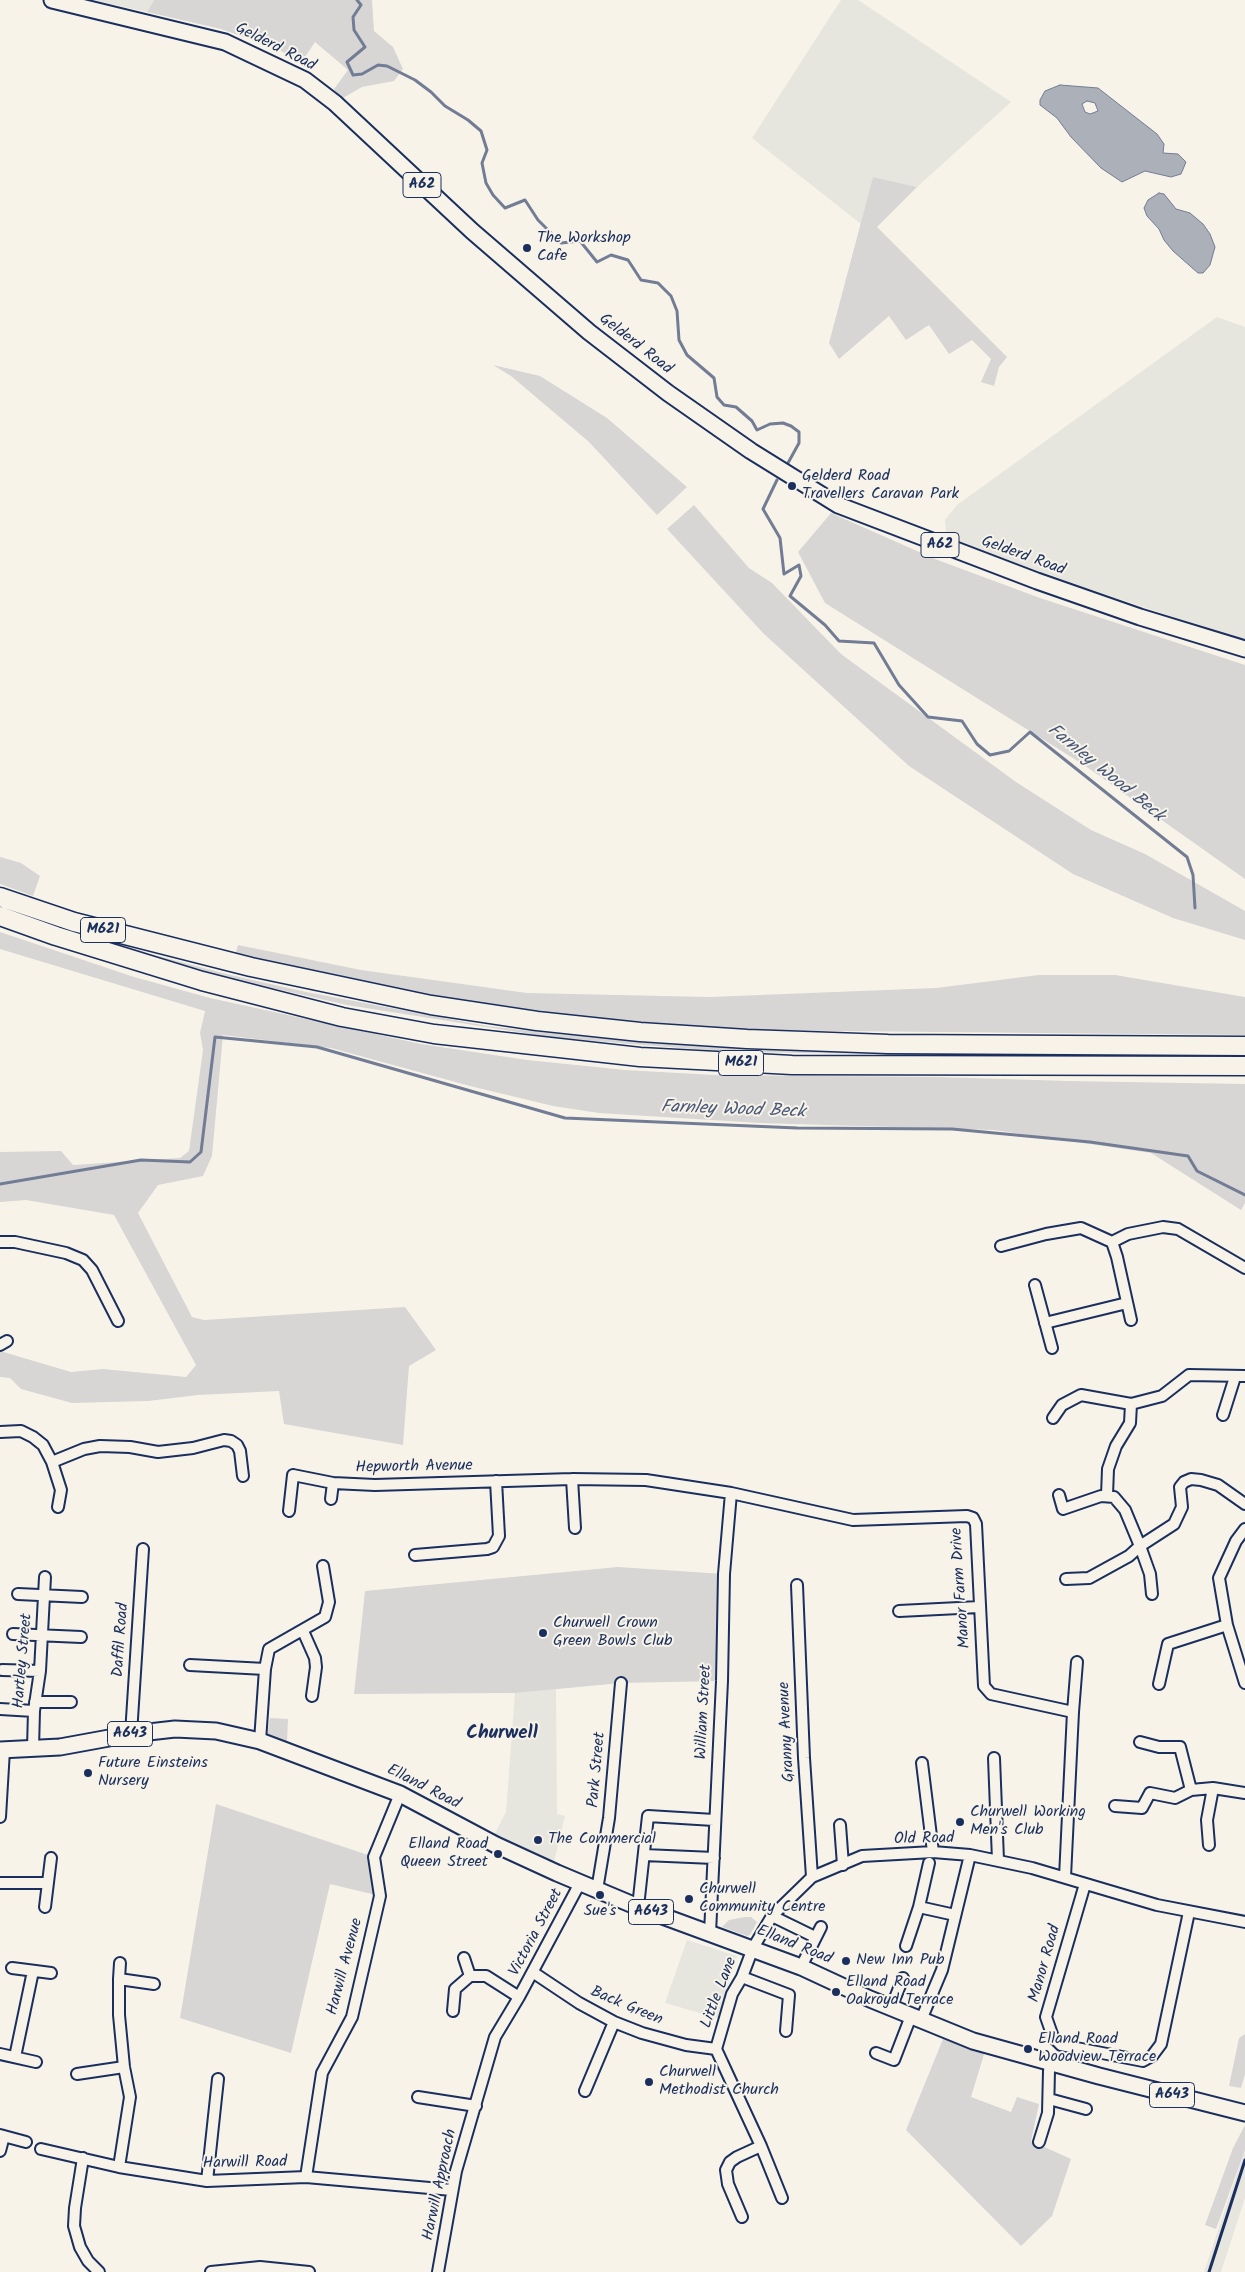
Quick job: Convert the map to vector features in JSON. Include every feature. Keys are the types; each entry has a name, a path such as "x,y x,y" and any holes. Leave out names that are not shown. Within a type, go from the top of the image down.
{"highway":[{"name":"M621","path":"0,897 74,922 250,967 431,1005 537,1021 640,1032 747,1039 888,1044 1245,1046"},
{"name":"M621","path":"0,916 56,936 202,981 342,1017 434,1034 640,1057 792,1065 1245,1066"}],"main road":[{"name":"Gelderd Road","path":"52,0 225,42 304,80 335,103 472,230 589,332 668,392 736,440 838,505 1037,581 1140,617 1245,649"},
{"name":"A643","path":"2,1750 60,1747 131,1734 174,1729 208,1730 260,1741"},
{"name":"Elland Road","path":"260,1741 400,1794 496,1845 580,1883 638,1907 801,1967 891,2008 973,2041 1245,2113"}],"street":[{"path":"1001,1246 1074,1229 1086,1230 1112,1242 1144,1230 1163,1227 1178,1229 1245,1268"},
{"path":"0,1242 15,1242 83,1260 92,1270 118,1321"},
{"path":"1112,1242 1131,1320"},
{"path":"1035,1285 1052,1348"},
{"path":"1046,1323 1127,1303"},
{"path":"1054,1418 1062,1404 1081,1395 1131,1404 1162,1396 1189,1375 1240,1377 1223,1416"},
{"path":"1106,1495 1108,1469 1116,1446 1130,1423 1131,1404"},
{"path":"0,1432 21,1432 34,1437 43,1446 52,1462 61,1490 58,1507"},
{"path":"52,1462 84,1449 100,1446 122,1446 158,1452 193,1448 224,1440 237,1445 240,1451 243,1476"},
{"name":"Hepworth Avenue","path":"289,1510 293,1475 333,1483 375,1485 572,1479 646,1480 731,1493"},
{"path":"572,1479 574,1528"},
{"path":"1066,1579 1089,1578 1129,1556 1140,1546 1174,1524 1182,1507 1180,1487 1184,1482 1191,1479 1218,1486 1245,1504"},
{"path":"415,1555 493,1547 499,1536 496,1481"},
{"path":"331,1499 333,1483"},
{"name":"Manor Farm Drive","path":"731,1493 852,1520 967,1516 973,1518 976,1524 984,1686 991,1694 1072,1712"},
{"name":"William Street","path":"710,1933 722,1681 724,1574 731,1493"},
{"path":"1059,1496 1063,1509 1106,1495 1114,1497 1120,1502 1140,1546 1150,1574 1152,1594"},
{"path":"1245,1529 1236,1541 1219,1578 1227,1625 1243,1668 1245,1683"},
{"name":"Daffil Road","path":"131,1734 143,1549"},
{"path":"260,1741 265,1669 269,1649 325,1617 328,1610 328,1592 322,1566"},
{"name":"Hartley Street","path":"33,1748 46,1578"},
{"name":"Granny Avenue","path":"797,1585 804,1758 812,1877"},
{"path":"18,1594 82,1597"},
{"path":"900,1611 979,1607"},
{"path":"1159,1684 1168,1644 1227,1625"},
{"path":"302,1631 315,1658 316,1667 312,1696"},
{"path":"13,1634 81,1637"},
{"path":"1064,1877 1072,1712 1077,1662"},
{"path":"190,1665 265,1669"},
{"path":"2,1670 40,1671"},
{"name":"Park Street","path":"597,1890 609,1818 621,1683"},
{"path":"0,1709 71,1702"},
{"path":"1140,1742 1159,1747 1180,1747 1192,1790"},
{"path":"0,1817 2,1750"},
{"path":"994,1758 998,1860"},
{"path":"922,1763 933,1852"},
{"path":"1209,1845 1207,1820 1212,1788"},
{"path":"1115,1806 1142,1808 1150,1793 1175,1798 1192,1790 1212,1788 1245,1792"},
{"name":"Harwill Avenue","path":"306,2178 322,2073 352,2017 380,1896 374,1857 400,1794"},
{"path":"638,1907 648,1816 714,1820"},
{"path":"840,1825 843,1864"},
{"name":"Old Road","path":"753,1948 772,1916 812,1877 862,1856 933,1852 970,1855 998,1860 1064,1877 1157,1905 1245,1922"},
{"path":"644,1855 714,1858"},
{"path":"876,2053 894,2060 942,1970 970,1855"},
{"path":"45,1907 51,1858"},
{"path":"906,1946 920,1907 929,1864"},
{"path":"0,1883 48,1883"},
{"name":"Victoria Street","path":"519,1997 580,1883"},
{"name":"Manor Road","path":"1085,1884 1046,2017 1052,2037 1061,2045 1143,2061 1152,2056 1161,2044 1189,1912"},
{"path":"920,1907 954,1915"},
{"path":"772,1916 815,1937"},
{"path":"801,1967 821,1927"},
{"name":"Little Lane","path":"716,2049 729,2002 742,1977 753,1948"},
{"path":"464,1958 470,1976"},
{"path":"119,2167 130,2097 124,2067 119,2015 120,1963"},
{"path":"12,1968 51,1973"},
{"path":"15,2057 33,1971"},
{"name":"Back Green","path":"534,1972 579,2003 614,2022 642,2033 686,2045 716,2049"},
{"path":"453,2011 455,1989 470,1976 486,1976 519,1997"},
{"path":"742,1977 789,1995 786,2031"},
{"path":"891,2008 903,1978"},
{"path":"119,1979 154,1984"},
{"name":"Harwill Approach","path":"438,2272 452,2190 495,2037 519,1997"},
{"path":"585,2091 614,2022"},
{"path":"716,2049 761,2146 782,2198"},
{"path":"0,2054 36,2062"},
{"path":"1040,2142 1049,2099 1049,2071 1052,2063"},
{"path":"77,2074 124,2067"},
{"path":"207,2181 218,2079"},
{"path":"418,2097 476,2106"},
{"path":"1049,2099 1086,2109"},
{"path":"0,2151 2,2135 26,2142"},
{"path":"742,2217 728,2184 726,2170 730,2162 737,2157 761,2146"},
{"name":"Harwill Road","path":"42,2149 119,2167 207,2181 306,2178 452,2190"},
{"path":"83,2158 74,2226 80,2247 88,2261 99,2272"},
{"path":"211,2272 260,2267 308,2272"}],"shaded area":[{"path":"93,0 154,0 147,12"},
{"path":"154,0 372,0 374,31 393,47 403,69 394,81 362,87 341,99 334,89 348,70 315,42 301,63 278,49 221,29 147,12"},
{"path":"841,0 858,0 1011,102 917,187 873,177 861,224 752,138"},
{"path":"1060,85 1098,88 1157,134 1164,144 1163,153 1178,154 1186,162 1181,174 1171,177 1145,171 1122,182 1101,168 1071,137 1057,118 1040,105 1040,100 1045,91","holes":["1087,101 1095,103 1098,111 1090,114 1085,112 1082,104"]},
{"path":"873,177 917,187 877,227 1007,357 999,367 994,386 981,382 991,359 972,340 949,354 929,325 906,340 889,316 839,359 829,343"},
{"path":"1159,193 1164,194 1176,209 1190,213 1203,224 1210,234 1215,247 1210,265 1203,273 1198,273 1173,251 1164,240 1159,229 1147,216 1144,208 1148,200"},
{"path":"1217,317 1245,327 1245,641 1069,582 950,539 946,532 945,520 957,505"},
{"path":"493,365 540,376 607,418 687,487 657,515 589,442 511,376"},
{"path":"694,505 749,568 772,583 841,654 1016,782 1091,830 1145,854 1245,911 1245,940 1173,918 1073,874 909,766 764,634 667,529"},
{"path":"831,513 935,559 1040,598 1245,665 1245,879 1084,765 825,603 798,552"},
{"path":"0,857 21,863 40,876 33,896 0,884"},
{"path":"0,904 151,954 226,974 306,992 487,1026 557,1034 733,1048 1245,1056 1245,1059 732,1052 556,1038 347,1005 224,977 69,932 0,908"},
{"path":"0,932 134,977 210,998 421,1044 527,1060 625,1070 714,1075 938,1077 1245,1084 1245,1203 1241,1210 1151,1153 994,1130 760,1123 599,1113 553,1106 470,1086 331,1048 223,1035 212,1156 203,1176 158,1185 138,1213 192,1317 204,1320 405,1307 436,1350 409,1366 403,1445 284,1424 279,1391 198,1395 148,1401 72,1403 21,1389 10,1378 0,1377 0,1351 71,1372 103,1369 186,1377 196,1365 114,1215 26,1200 0,1202 0,1152 61,1151 73,1165 180,1158 189,1151 203,1050 200,1033 205,1011 0,949"},
{"path":"238,945 361,970 527,993 709,997 936,988 1039,975 1115,975 1245,997 1245,1035 737,1030 568,1017 461,1003 235,957"},
{"path":"618,1567 724,1574 722,1681 621,1683 515,1693 354,1694 365,1591"},
{"path":"556,1689 557,1814 565,1816 554,1862 494,1835 506,1812 515,1693"},
{"path":"270,1718 288,1719 287,1742 267,1736"},
{"path":"216,1804 374,1857 380,1896 330,1884 291,2053 180,2018"},
{"path":"751,1917 757,1922 750,1935 747,1936 722,1927 729,1920"},
{"path":"687,1940 737,1956 718,2018 665,2003"},
{"path":"1245,2034 1245,2074 1241,2088 1229,2086 1239,2038"},
{"path":"943,2039 985,2051 971,2097 1011,2112 1017,2097 1039,2104 1031,2141 1071,2159 1052,2216 1021,2246 906,2130"},
{"path":"1245,2125 1245,2150 1216,2229 1205,2225 1233,2148"},
{"path":"1245,2150 1245,2198 1221,2272 1204,2272"}],"waterway":[{"name":"Farnley Wood Beck","path":"357,0 361,5 353,17 354,30 365,47 347,62 353,75 362,74 378,65 387,66 415,80 445,106 468,120 481,131 487,150 482,163 486,183 493,195 505,208 525,200 538,220 561,243 580,241 597,262 611,255 628,260 641,280 658,283 671,296 677,311 679,340 687,355 714,378 717,397 724,405 736,407 752,421 757,430 770,424 783,423 799,432 799,443 788,463"},
{"name":"Farnley Wood Beck","path":"777,480 763,509 780,538 784,574 799,565 801,576 790,596 825,625 839,641 874,643 899,685 928,717 962,721 977,744 990,755 1009,751 1030,732 1187,857 1193,875 1195,908"},
{"name":"Farnley Wood Beck","path":"0,1184 141,1160 190,1162 201,1152 215,1037 317,1047 565,1118 797,1128 952,1129 1090,1142 1188,1156 1197,1171 1245,1195"}],"railway":[{"path":"1209,2272 1245,2160"}],"place":[{"name":"The Workshop Cafe","path":"527,248"},
{"name":"Gelderd Road Travellers Caravan Park","path":"792,486"},
{"name":"Churwell Crown Green Bowls Club","path":"543,1633"},
{"name":"Future Einsteins Nursery","path":"88,1773"},
{"name":"Churwell Working Men's Club","path":"960,1822"},
{"name":"The Commercial","path":"538,1840"},
{"name":"Elland Road Queen Street","path":"498,1854"},
{"name":"Sue's","path":"600,1895"},
{"name":"Churwell Community Centre","path":"689,1899"},
{"name":"New Inn Pub","path":"846,1961"},
{"name":"Elland Road Oakroyd Terrace","path":"836,1992"},
{"name":"Elland Road Woodview Terrace","path":"1028,2049"},
{"name":"Churwell Methodist Church","path":"649,2082"}],"district":[{"name":"Churwell","path":"502,1735"}]}
